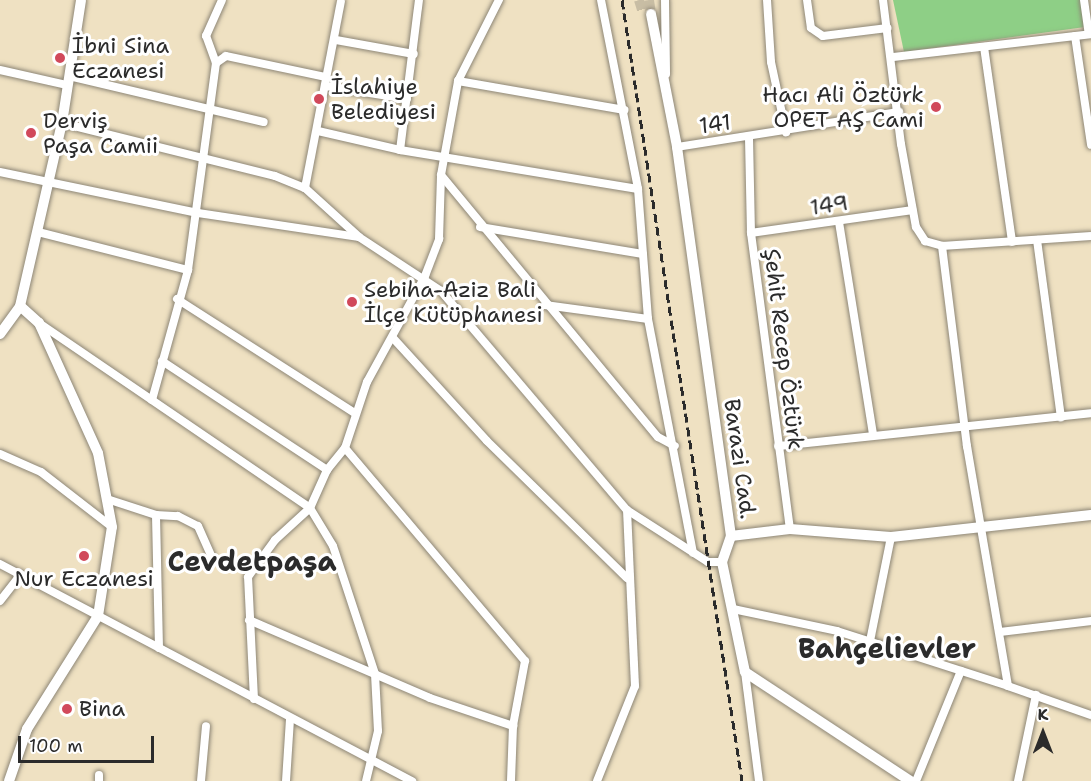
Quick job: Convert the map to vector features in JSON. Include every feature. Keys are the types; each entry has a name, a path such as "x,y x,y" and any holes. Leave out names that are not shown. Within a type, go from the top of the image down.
{"street":[{"path":"0,334 20,306 38,232 46,181 62,123 81,0"},
{"path":"305,188 336,40 341,0"},
{"path":"400,150 414,54 419,0"},
{"path":"254,699 248,577 254,566 310,508 327,470 345,448 353,412 425,276 439,239 441,175 458,81 499,0"},
{"path":"601,0 625,110 638,189 648,319 675,446 693,553"},
{"path":"664,89 665,0"},
{"path":"767,0 771,62 786,132"},
{"path":"807,0 811,28 823,36 888,28"},
{"path":"883,0 893,57 912,210 925,241 942,246 1091,236"},
{"path":"893,57 1090,34 1084,0"},
{"path":"152,400 177,299 188,270 198,213 216,63 206,36 218,2"},
{"name":"Barazi Cad.","path":"647,13 653,67 664,89 677,147 731,536 722,562"},
{"path":"1075,36 1091,145"},
{"path":"336,40 414,54"},
{"path":"984,47 1012,242"},
{"path":"216,63 226,56 407,99"},
{"path":"0,70 68,81 264,122"},
{"path":"458,81 625,110"},
{"name":"141","path":"677,147 748,138 899,112"},
{"path":"62,123 305,188 359,237 425,276 627,510 693,553 722,562 745,672 759,781"},
{"path":"318,131 400,150 638,189"},
{"name":"Şehit Recep Öztürk","path":"748,138 751,233 790,529"},
{"path":"0,172 198,213 359,237"},
{"path":"441,175 480,227 658,437 675,446"},
{"name":"149","path":"751,233 912,210"},
{"path":"839,222 873,435"},
{"path":"480,227 643,255"},
{"path":"38,232 188,270"},
{"path":"1037,240 1061,417"},
{"path":"942,246 965,429 1008,686"},
{"path":"177,299 353,412"},
{"path":"545,305 648,319"},
{"path":"20,306 39,323 310,508 333,546 375,674 378,731 366,781"},
{"path":"9,781 27,729 98,616 112,527 110,500 98,453 39,323"},
{"path":"393,338 487,441 627,578"},
{"path":"162,361 327,470"},
{"path":"778,446 873,435 965,429 1091,413"},
{"path":"345,448 525,661 513,726 512,781"},
{"path":"0,454 41,472 112,527"},
{"path":"110,500 156,515 178,516 198,526 212,557"},
{"path":"597,781 635,686 627,578 627,510"},
{"path":"156,515 159,648"},
{"path":"731,536 790,529 891,537 1091,515"},
{"path":"870,641 891,537"},
{"path":"0,564 372,763 412,781"},
{"path":"0,601 21,574"},
{"path":"733,609 870,641 1091,715"},
{"path":"249,620 375,674 513,726"},
{"path":"1000,632 1091,621"},
{"path":"916,781 961,671"},
{"path":"745,672 910,781"},
{"path":"1018,781 1036,696"},
{"path":"286,781 290,719"},
{"path":"201,781 206,726"}],"green space":[{"path":"893,0 1082,0 1085,27 904,52"}],"tunnel":[{"path":"639,0 643,13"},
{"path":"649,0 651,14"}],"railway":[{"path":"622,0 742,781"}],"place":[{"name":"İbni Sina Eczanesi","path":"60,58"},
{"name":"İslahiye Belediyesi","path":"319,99"},
{"name":"Hacı Ali Öztürk OPET AŞ Cami","path":"936,107"},
{"name":"Derviş Paşa Camii","path":"31,133"},
{"name":"Sebiha-Aziz Bali İlçe Kütüphanesi","path":"352,302"},
{"name":"Nur Eczanesi","path":"84,556"},
{"name":"Bina","path":"67,709"}],"district":[{"name":"Cevdetpaşa","path":"252,561"},
{"name":"Bahçelievler","path":"887,648"}]}
